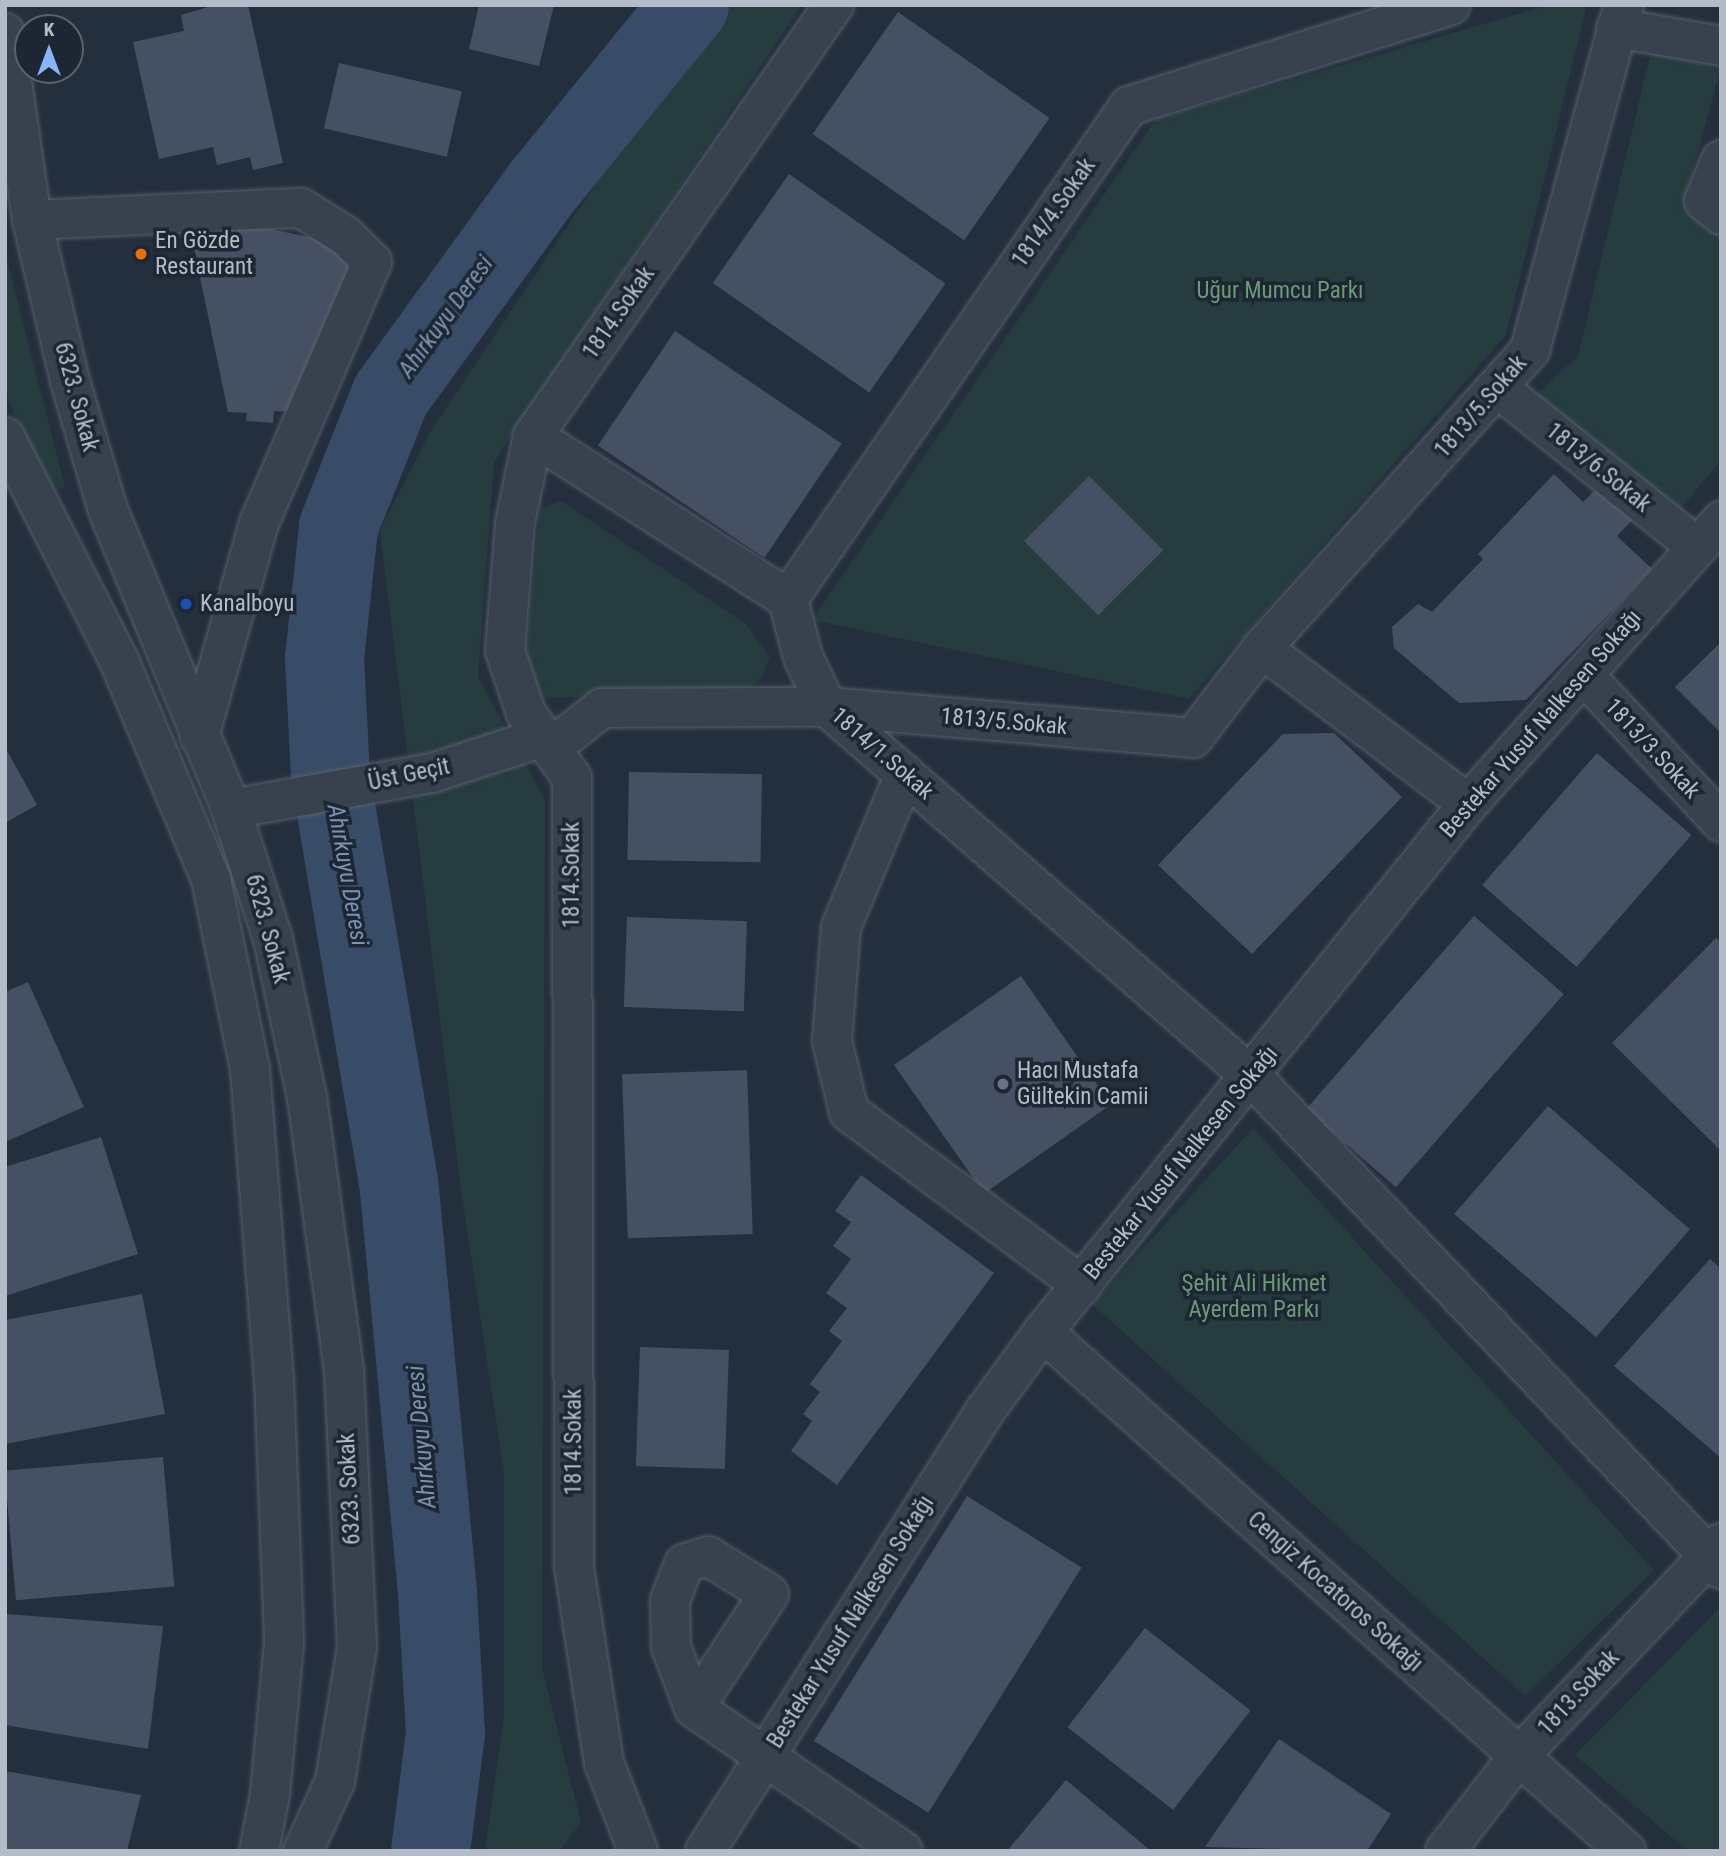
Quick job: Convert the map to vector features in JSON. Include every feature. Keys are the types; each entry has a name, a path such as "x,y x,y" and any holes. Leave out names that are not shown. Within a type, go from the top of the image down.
{"street":[{"name":"1814.Sokak","path":"638,1851 604,1763 574,1566 572,778 526,713 505,651 514,523 533,436 834,5"},
{"name":"1814/4.Sokak","path":"788,599 1129,106 1451,5"},
{"name":"1813/5.Sokak","path":"827,707 1193,738 1262,648 1499,389 1530,350 1620,17 1721,46"},
{"name":"6323. Sokak","path":"5,33 32,220 108,510 231,809 272,939 307,1097 344,1371 357,1647 335,1781 303,1851"},
{"path":"1721,160 1704,201 1721,215"},
{"path":"32,220 301,208 346,236 372,262 259,523 199,736"},
{"name":"1813/6.Sokak","path":"1499,389 1709,534"},
{"path":"533,436 788,599"},
{"path":"5,438 120,663 211,878 250,1069 274,1378 284,1643 270,1794 259,1851"},
{"name":"Bestekar Yusuf Nalkesen Sokağı","path":"705,1851 985,1411 1044,1332 1252,1077 1468,804 1709,534"},
{"name":"1814/1.Sokak","path":"788,599 803,656 827,707 1252,1077"},
{"path":"1262,648 1468,804"},
{"name":"1813/3.Sokak","path":"1584,675 1721,822"},
{"path":"547,743 602,708 827,707"},
{"name":"Üst Geçit","path":"231,809 432,773 547,743"},
{"path":"905,775 841,927 832,1041 849,1112 1082,1284"},
{"path":"1252,1077 1716,1556"},
{"name":"Cengiz Kocatoros Sokağı","path":"1044,1332 1626,1851"},
{"name":"1813.Sokak","path":"1445,1851 1519,1756 1716,1556"},
{"path":"694,1708 735,1740 767,1756 902,1851"}],"green space":[{"path":"727,5 802,5 494,462 478,677 545,800 542,1668 581,1822 560,1851 485,1851 504,1716 504,1473 460,1183 380,530 430,432 680,58"},
{"name":"Uğur Mumcu Parkı","path":"1549,5 1587,5 1506,335 1189,699 812,620 1156,119"},
{"path":"1652,48 1720,70 1686,196 1721,231 1721,460 1670,522 1534,396 1578,356"},
{"path":"5,252 65,487 47,495 5,392"},
{"path":"561,501 746,624 770,657 761,678 741,695 534,698 525,659 540,509"},
{"name":"Şehit Ali Hikmet Ayerdem Parkı","path":"1253,1128 1654,1570 1525,1696 1092,1304"},
{"path":"1721,1607 1721,1851 1688,1851 1575,1755"}],"building":[{"path":"215,5 248,5 283,163 253,170 250,157 217,165 213,147 159,159 133,42 184,31 181,15"},
{"path":"479,5 554,5 539,66 469,49"},
{"path":"898,12 1050,118 964,240 813,134"},
{"path":"339,63 462,91 447,157 324,128"},
{"path":"789,174 945,284 869,393 713,283"},
{"path":"205,215 351,246 360,260 293,412 274,411 273,423 246,421 247,413 228,412 190,229"},
{"path":"675,331 842,443 764,558 598,445"},
{"path":"1554,474 1583,502 1604,481 1638,514 1617,536 1652,569 1526,700 1459,703 1394,648 1392,627 1418,604 1432,612 1483,559 1478,554"},
{"path":"1089,476 1163,550 1098,615 1024,541"},
{"path":"1721,642 1721,733 1675,687"},
{"path":"1334,733 1402,797 1252,954 1158,865 1283,734"},
{"path":"5,747 37,805 5,823"},
{"path":"1597,753 1691,835 1577,967 1482,885"},
{"path":"629,772 762,774 760,862 627,860"},
{"path":"1474,916 1564,994 1396,1187 1306,1109"},
{"path":"627,917 747,921 744,1011 624,1007"},
{"path":"1716,938 1721,943 1721,1151 1612,1043"},
{"name":"Hacı Mustafa Gültekin Camii","path":"1021,976 1111,1105 984,1194 894,1065"},
{"path":"28,982 84,1107 5,1142 5,992"},
{"path":"747,1070 753,1234 628,1238 622,1074"},
{"path":"1548,1106 1690,1229 1596,1337 1454,1214"},
{"path":"101,1137 138,1254 5,1296 5,1167"},
{"path":"861,1175 994,1273 837,1485 791,1451 812,1421 803,1414 820,1392 810,1384 842,1341 829,1331 847,1308 826,1293 851,1259 833,1246 851,1222 835,1211"},
{"path":"1710,1259 1721,1269 1721,1458 1614,1366"},
{"path":"142,1294 165,1414 5,1444 5,1320"},
{"path":"640,1347 729,1350 725,1469 636,1466"},
{"path":"163,1457 174,1587 16,1600 5,1471"},
{"path":"967,1496 1081,1568 928,1813 814,1741"},
{"path":"5,1614 163,1626 148,1749 5,1725"},
{"path":"1145,1628 1251,1710 1173,1810 1067,1727"},
{"path":"1279,1739 1391,1814 1367,1851 1205,1847"},
{"path":"5,1771 141,1795 127,1851 5,1851"},
{"path":"1066,1780 1151,1851 1007,1851"}],"waterway":[{"name":"Ahırkuyu Deresi","path":"430,1851 445,1732 437,1592 398,1182 330,776 324,658 338,526 390,395 542,186 689,5"}],"place":[{"name":"En Gözde Restaurant","path":"141,254"},
{"name":"Kanalboyu","path":"186,604"},
{"name":"Hacı Mustafa Gültekin Camii","path":"1003,1084"}]}
